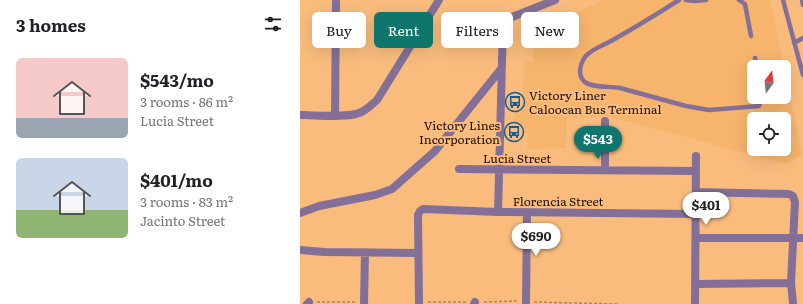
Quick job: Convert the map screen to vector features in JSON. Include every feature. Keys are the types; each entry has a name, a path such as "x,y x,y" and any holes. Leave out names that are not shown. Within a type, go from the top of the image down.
{"street":[{"path":"335,115 336,0"},
{"path":"300,115 359,114 368,108 377,100 440,0"},
{"path":"498,212 503,24 507,19 554,0"},
{"path":"300,213 320,206 375,195 392,189 435,151 501,69"},
{"path":"605,121 605,170"},
{"path":"696,156 696,304"},
{"name":"Lucia Street","path":"459,169 696,171"},
{"path":"696,192 788,194 793,196 795,202 791,284 793,303"},
{"name":"Florencia Street","path":"418,253 418,216 420,211 423,209 498,212 696,214"},
{"path":"526,303 527,212"},
{"path":"696,238 803,238"},
{"path":"300,250 324,252 418,253 419,304"},
{"path":"364,303 365,253"},
{"path":"696,284 791,284"}],"lane":[{"path":"679,0 584,57 580,68 582,78 591,85 620,88 686,106 709,110 759,106 760,104"},
{"path":"686,0 706,0"},
{"path":"739,0 745,4 751,36"},
{"path":"783,0 803,75"},
{"path":"802,0 803,5"},
{"path":"794,43 803,38"}],"path":[{"path":"323,302 364,303"},
{"path":"526,303 618,304"}],"shaded area":[{"path":"603,0 770,0 783,60 747,60 747,104 791,104 791,101 802,154 786,164 756,156 791,156 791,112 747,112 747,153 608,116 567,117 566,148 527,149 528,133 514,132 515,102 522,102 524,62 533,62 533,48 579,48 578,12"}],"place":[{"name":"Victory Liner Caloocan Bus Terminal","path":"515,102"},
{"name":"Victory Lines Incorporation","path":"514,132"}]}
